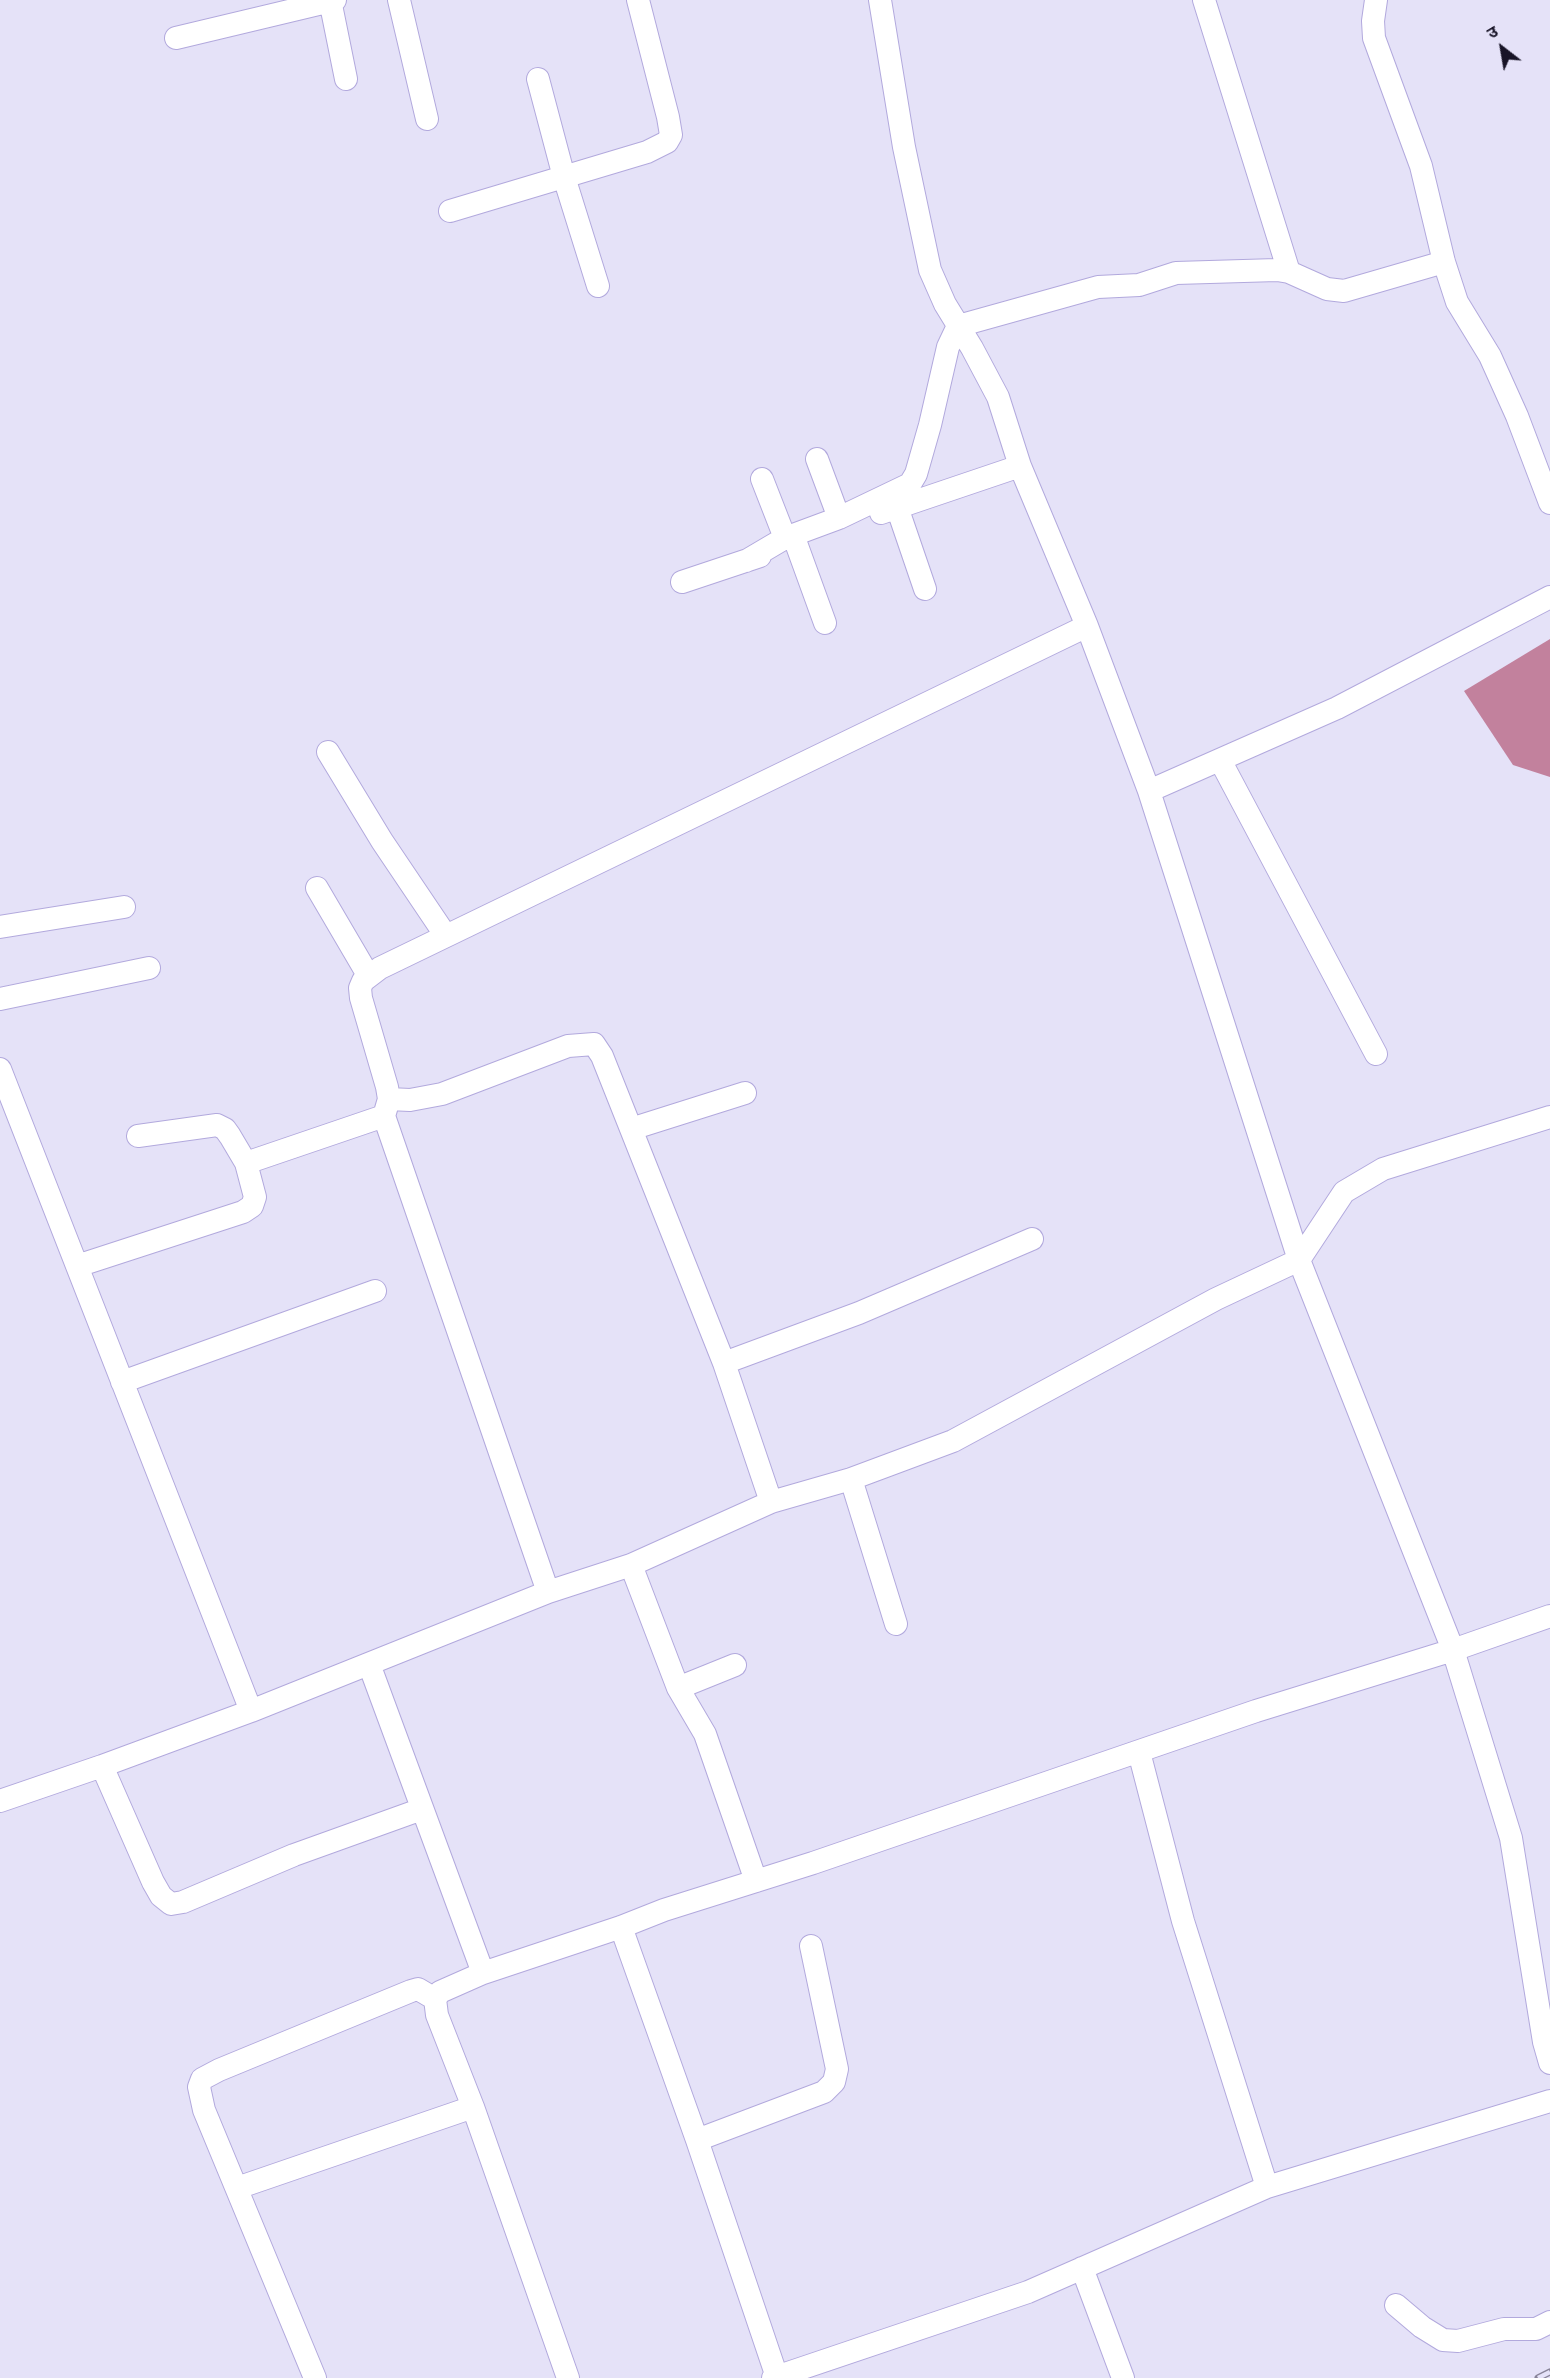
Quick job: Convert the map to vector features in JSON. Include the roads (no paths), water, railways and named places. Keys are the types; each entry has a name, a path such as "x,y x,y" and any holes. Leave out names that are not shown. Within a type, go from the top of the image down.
{"street":[{"path":"399,0 427,119"},
{"path":"450,211 658,148 667,142 671,135 659,74 638,0"},
{"path":"880,0 904,147 930,270 945,304 998,397 1020,466 1088,626 1149,791 1299,1260 1453,1650 1511,1838 1544,2042 1550,2063"},
{"path":"1204,0 1289,272"},
{"path":"1376,0 1373,21 1374,38 1421,166 1444,262 1457,302 1490,356 1518,416 1550,503"},
{"path":"176,38 332,1 346,79"},
{"path":"538,79 564,177 598,286"},
{"path":"682,582 746,561 910,484 916,474 930,425 948,347 958,326 1098,287 1139,285 1176,273 1277,270 1289,272 1327,289 1344,291 1444,262"},
{"path":"816,459 839,518"},
{"path":"790,541 1020,466"},
{"path":"762,479 825,623"},
{"path":"897,507 925,589"},
{"path":"1149,791 1337,708 1550,597"},
{"path":"548,1592 386,1108 360,988 368,975 446,936 1088,626"},
{"path":"328,752 382,841 446,936"},
{"path":"1220,760 1376,1054"},
{"path":"317,888 368,975"},
{"path":"0,927 124,907"},
{"path":"0,999 149,968"},
{"path":"246,1163 386,1108 410,1100 442,1094 568,1046 594,1044 602,1056 724,1363 771,1502"},
{"path":"0,1069 6,1101 77,1266 251,1711"},
{"path":"631,1129 745,1093"},
{"path":"0,1801 251,1711 548,1592 631,1565 771,1502 851,1479 954,1441 1216,1299 1299,1260 1344,1192 1383,1170 1550,1117"},
{"path":"77,1266 243,1212 252,1206 255,1197 246,1163 225,1129 217,1125 138,1136"},
{"path":"724,1363 859,1313 1032,1239"},
{"path":"122,1382 375,1291"},
{"path":"851,1479 896,1624"},
{"path":"631,1565 678,1688 705,1734 756,1881"},
{"path":"568,2378 473,2107 437,2015 435,1999 440,1992 483,1973 1256,1711 1453,1650 1550,1617"},
{"path":"369,1664 483,1973"},
{"path":"678,1688 735,1665"},
{"path":"1139,1752 1183,1921 1267,2187"},
{"path":"102,1766 153,1882 161,1896 171,1904 183,1902 294,1855 422,1809"},
{"path":"621,1927 697,2140 775,2377 1028,2292 1267,2187 1550,2101"},
{"path":"697,2140 824,2092 834,2082 837,2068 811,1946"},
{"path":"315,2378 200,2097 199,2087 202,2079 219,2070 411,1991 418,1989 435,1999"},
{"path":"237,2188 473,2107"},
{"path":"1082,2268 1123,2378"},
{"path":"1396,2305 1422,2327 1443,2340 1458,2341 1504,2329 1536,2329 1550,2322"}],"railway":[{"path":"1538,2378 1550,2372"}]}
